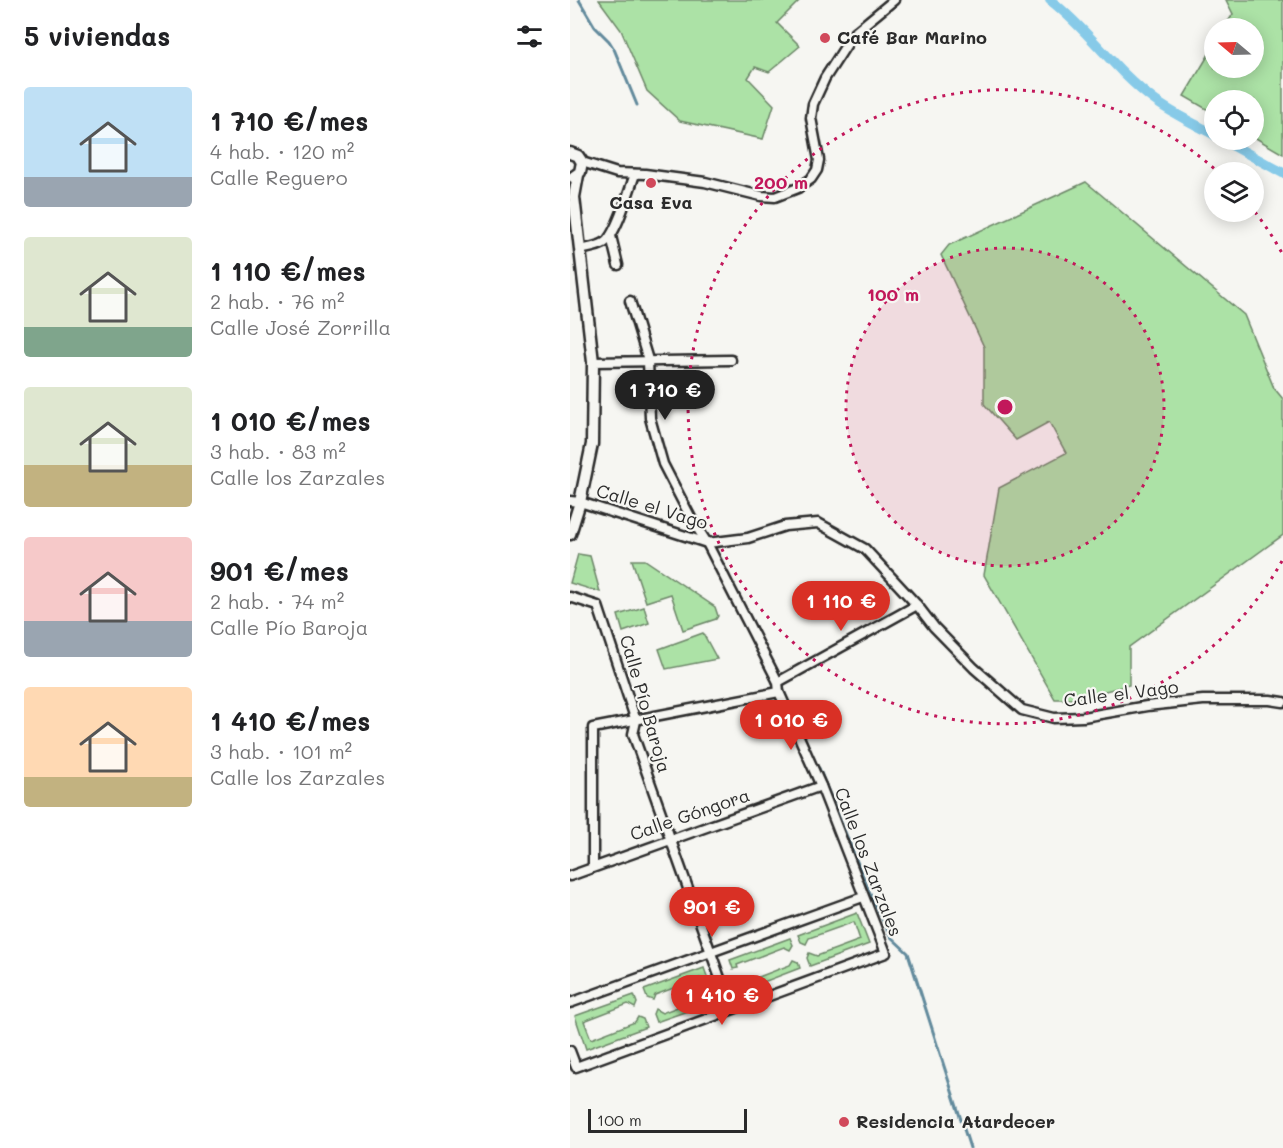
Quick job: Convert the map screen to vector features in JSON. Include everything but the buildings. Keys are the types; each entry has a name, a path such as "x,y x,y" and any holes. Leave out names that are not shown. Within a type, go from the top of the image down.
{"street":[{"path":"582,162 617,173 705,182 761,196 775,197 798,189 811,179 819,160 811,117 813,104 825,78 854,33 894,0"},
{"path":"570,153 578,156 582,162 582,169 574,176 574,197 593,362 592,444 575,501 570,534"},
{"path":"580,250 604,243 611,236 634,174"},
{"path":"570,200 577,222"},
{"path":"611,236 618,265"},
{"name":"Calle los Zarzales","path":"572,1060 576,1067 886,953 821,786 779,692 778,682 707,543 691,518 663,464 650,418 648,360 630,301"},
{"path":"593,362 731,360"},
{"name":"Calle el Vago","path":"575,501 707,543 748,538 785,526 818,523 865,549 918,604 934,627 974,668 1022,710 1054,718 1083,717 1147,706 1203,700 1283,702"},
{"name":"Calle Pío Baroja","path":"570,597 598,606 636,721 633,734 731,1009"},
{"path":"778,682 918,604"},
{"path":"594,866 593,728 779,692"},
{"name":"Calle Góngora","path":"570,876 821,786"},
{"path":"570,1003 863,897"},
{"path":"570,1051 572,1060"}],"green space":[{"path":"599,0 800,0 777,23 800,46 769,72 755,67 748,78 774,105 763,139 680,121 647,91 621,30"},
{"path":"1226,0 1283,0 1283,154 1264,143 1264,90 1204,90 1204,108 1184,96 1204,62 1204,78 1264,78 1264,18 1230,18 1233,14"},
{"path":"1086,182 1244,315 1274,388 1283,399 1283,535 1129,647 1129,685 1074,699 1055,699 984,575 999,488 1066,453 1049,422 1016,440 984,404 984,347 941,255 949,245"},
{"path":"578,554 590,556 600,592 570,583"},
{"path":"632,560 645,560 715,607 718,616 716,619 683,630 671,594 646,602"},
{"path":"644,607 649,623 623,632 618,615"},
{"path":"703,633 717,659 666,669 659,649"},
{"path":"857,913 869,944 810,966 807,958 809,953 817,956 860,940 854,922 809,938 806,944 801,942 798,935"},
{"path":"790,938 793,945 790,950 784,947 737,965 738,968 733,969 730,960"},
{"path":"793,960 798,962 800,968 740,991 737,982 742,981 743,983 790,965"},
{"path":"704,968 716,1001 656,1022 653,1014 655,1009 662,1013 706,996 700,978 655,995 653,1000 647,998 644,990"},
{"path":"634,995 637,1003 635,1008 628,1004 584,1021 591,1039 635,1022 638,1017 643,1019 646,1027 586,1049 575,1016"}],"waterway":[{"path":"579,0 595,27 614,49 637,105"},
{"path":"1050,0 1064,11 1140,89 1169,110 1204,129"},
{"path":"1241,150 1283,173"},
{"path":"819,768 869,891 891,937 908,953 970,1148"}],"place":[{"name":"Café Bar Marino","path":"825,38"},
{"name":"Casa Eva","path":"651,183"},
{"name":"Residencia Atardecer","path":"844,1122"}]}
